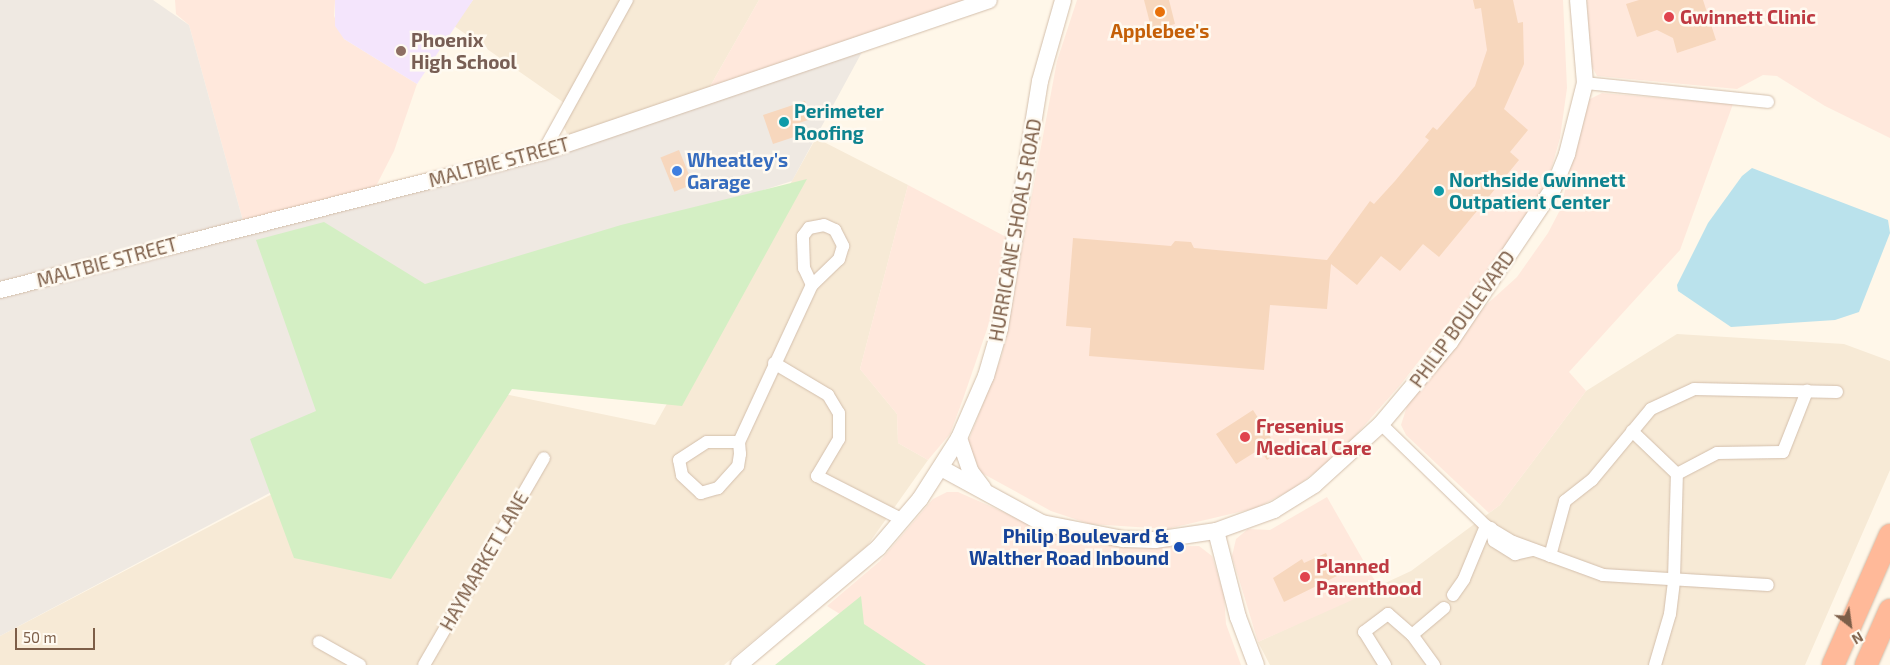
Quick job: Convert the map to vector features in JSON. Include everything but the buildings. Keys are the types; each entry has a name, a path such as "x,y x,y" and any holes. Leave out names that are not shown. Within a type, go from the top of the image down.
{"highway":[{"path":"1832,665 1890,535"},
{"path":"1866,665 1890,610"}],"street":[{"path":"543,152 627,0"},
{"name":"MALTBIE STREET","path":"0,290 543,152 989,0"},
{"name":"HURRICANE SHOALS ROAD","path":"740,665 838,584 904,520 941,468 959,438 986,376 1000,328 1040,80 1063,0"},
{"name":"PHILIP BOULEVARD","path":"941,468 989,496 1042,523 1092,534 1156,540 1216,531 1274,510 1314,485 1381,424 1450,342 1553,189 1585,83 1578,0"},
{"path":"1585,83 1768,102"},
{"path":"739,442 699,444 679,460 678,469 694,490 713,491 738,466 739,442 774,363 812,285 839,259 843,246 835,230 824,225 809,228 803,236 804,268 812,285"},
{"path":"774,363 828,395 839,413 839,439 817,476 904,520"},
{"path":"1550,556 1565,500 1592,480 1632,431 1652,410 1694,389 1838,392"},
{"path":"1677,474 1717,452 1783,452 1807,391"},
{"path":"1381,424 1489,527 1502,527 1506,539 1515,554 1533,550 1602,575 1768,585"},
{"path":"1632,431 1677,474 1674,579 1670,614 1655,665"},
{"path":"959,438 971,472 989,496"},
{"name":"HAYMARKET LANE","path":"424,665 544,458"},
{"path":"1452,595 1464,579 1489,527"},
{"path":"1216,531 1238,617 1256,665"},
{"path":"1412,635 1444,608"},
{"path":"1384,665 1364,632 1388,614 1412,635 1434,665"},
{"path":"319,642 360,665"}],"shaded area":[{"path":"0,0 153,0 189,25 243,221 0,284"},
{"path":"175,0 335,0 334,16 344,39 417,84 394,151 375,188 243,221 189,25 176,14"},
{"name":"Phoenix High School","path":"335,0 473,0 417,84 344,39 335,26"},
{"path":"473,0 759,0 708,90 574,136 567,134 563,125 570,107 454,26"},
{"path":"759,0 969,0 708,90"},
{"path":"1077,0 1563,0 1567,88 1560,138 1550,173 1523,227 1401,384 1340,453 1293,489 1256,508 1167,529 1090,524 1051,511 980,472 968,442 1002,355 1057,61"},
{"path":"1587,0 1890,0 1890,138 1825,106 1777,76 1763,75 1737,89 1597,76 1590,63"},
{"path":"862,52 792,181 299,339 343,454 0,636 0,298 549,157"},
{"path":"1602,93 1733,104 1680,250 1569,372 1586,391 1500,505 1489,513 1406,435 1401,425 1409,400 1485,306 1517,277 1548,233 1560,210 1588,100"},
{"path":"816,138 908,185 860,369 897,414 898,443 928,460 867,546 724,665 0,665 0,636 475,388 655,425"},
{"path":"908,185 1008,238 996,303 963,399 950,434 928,460 898,443 897,414 860,369"},
{"path":"1677,334 1844,344 1890,361 1890,470 1805,665 1270,665 1258,642 1411,571 1500,505 1586,391"},
{"path":"947,492 958,492 1051,533 1127,547 1199,546 1212,556 1224,595 1226,624 1241,665 922,665 827,606 880,561 933,499"},
{"path":"1327,497 1379,588 1258,642 1232,556 1236,539 1248,529 1270,530"}],"green space":[{"path":"807,179 682,406 512,389 391,579 294,558 250,439 316,411 256,240 324,222 425,284 621,225"},
{"path":"861,596 864,624 926,665 775,665"}],"water":[{"path":"1752,168 1888,220 1890,233 1859,312 1835,320 1731,327 1678,291 1677,285 1708,223 1742,176"}],"place":[{"name":"Applebee's","path":"1160,12"},
{"name":"Gwinnett Clinic","path":"1669,17"},
{"name":"Phoenix High School","path":"401,51"},
{"name":"Perimeter Roofing","path":"784,122"},
{"name":"Wheatley's Garage","path":"677,171"},
{"name":"Northside Gwinnett Outpatient Center","path":"1439,191"},
{"name":"Fresenius Medical Care","path":"1245,437"},
{"name":"Philip Boulevard & Walther Road Inbound","path":"1179,547"},
{"name":"Planned Parenthood","path":"1305,577"}]}
